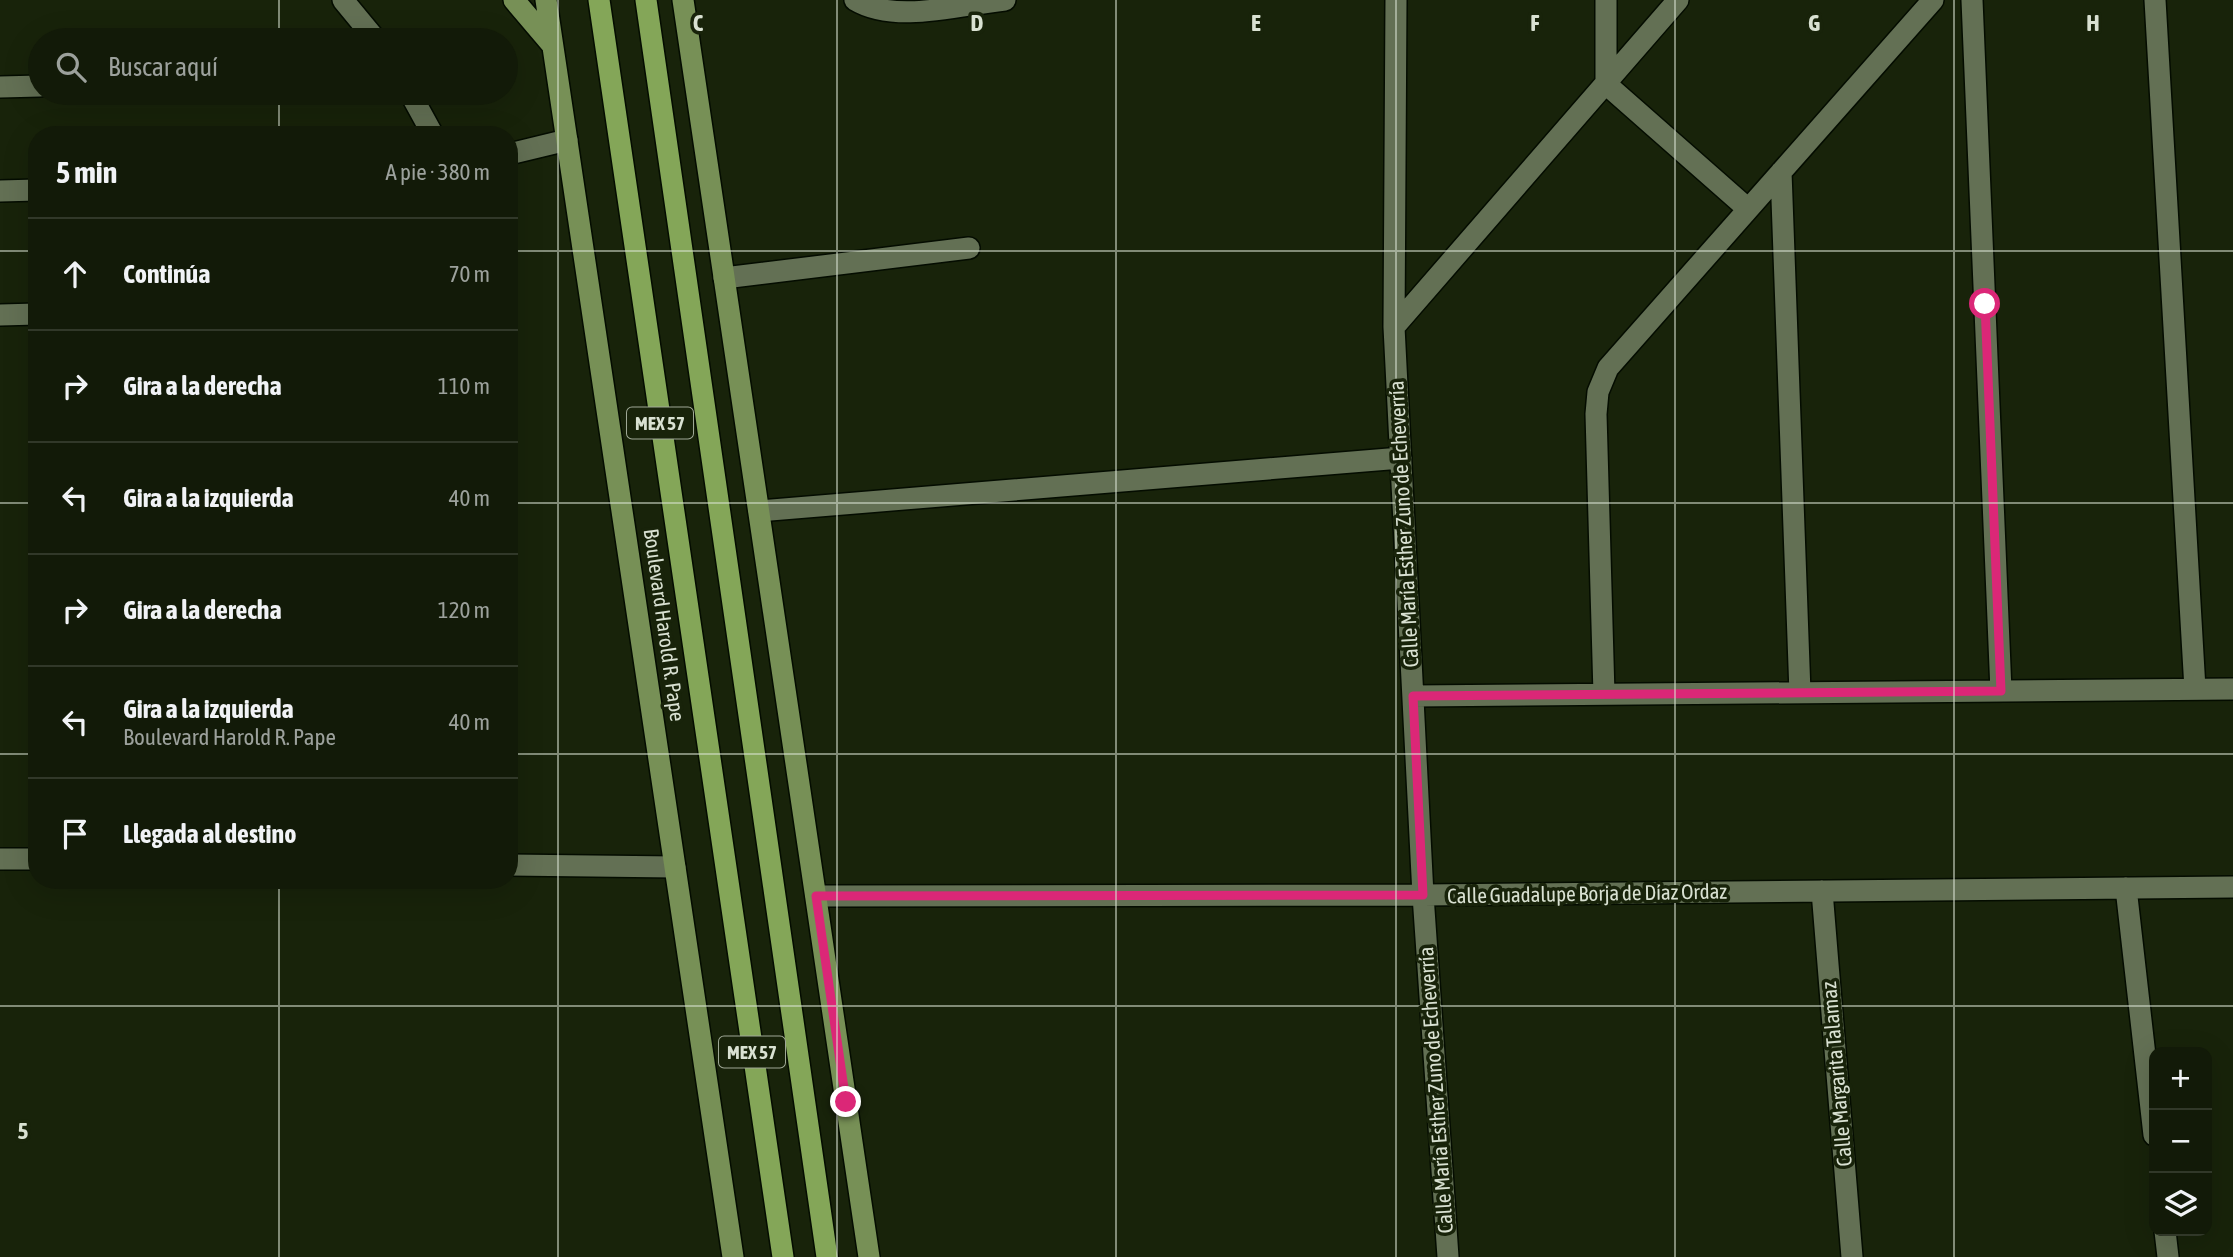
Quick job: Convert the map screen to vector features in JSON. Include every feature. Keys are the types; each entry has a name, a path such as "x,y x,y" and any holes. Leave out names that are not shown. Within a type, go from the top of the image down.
{"highway":[{"name":"Boulevard Harold R. Pape","path":"600,0 721,846 783,1257"},
{"name":"MEX 57","path":"646,0 765,842 827,1257"}],"main road":[{"path":"514,0 553,46"},
{"name":"Boulevard Harold R. Pape","path":"546,0 733,1257"},
{"path":"683,0 869,1257"}],"street":[{"path":"343,0 366,28"},
{"path":"855,0 871,9 894,13 1004,0"},
{"name":"Calle María Esther Zuno de Echeverría","path":"1396,0 1394,327 1423,895 1448,1257"},
{"path":"1606,0 1605,84 1748,209"},
{"path":"1394,327 1678,0"},
{"path":"1604,694 1595,414 1598,392 1608,368 1933,0"},
{"path":"1972,0 2001,691"},
{"path":"2155,0 2195,689"},
{"path":"0,87 28,86"},
{"path":"417,105 428,126"},
{"path":"518,152 567,140"},
{"path":"1781,172 1800,692"},
{"path":"0,191 28,190"},
{"path":"724,278 969,248"},
{"path":"0,315 28,314"},
{"path":"759,511 1401,458"},
{"path":"1413,696 2233,689"},
{"path":"0,859 28,859"},
{"path":"518,865 675,867"},
{"name":"Calle Guadalupe Borja de Díaz Ordaz","path":"816,896 1423,895 2233,887"},
{"path":"2126,888 2151,1110"},
{"name":"Calle Margarita Talamaz","path":"1822,891 1852,1257"},
{"path":"2166,1236 2168,1257"}],"route":[{"path":"846,1102 816,896 1423,895 1413,696 2001,691 1985,304"}]}
